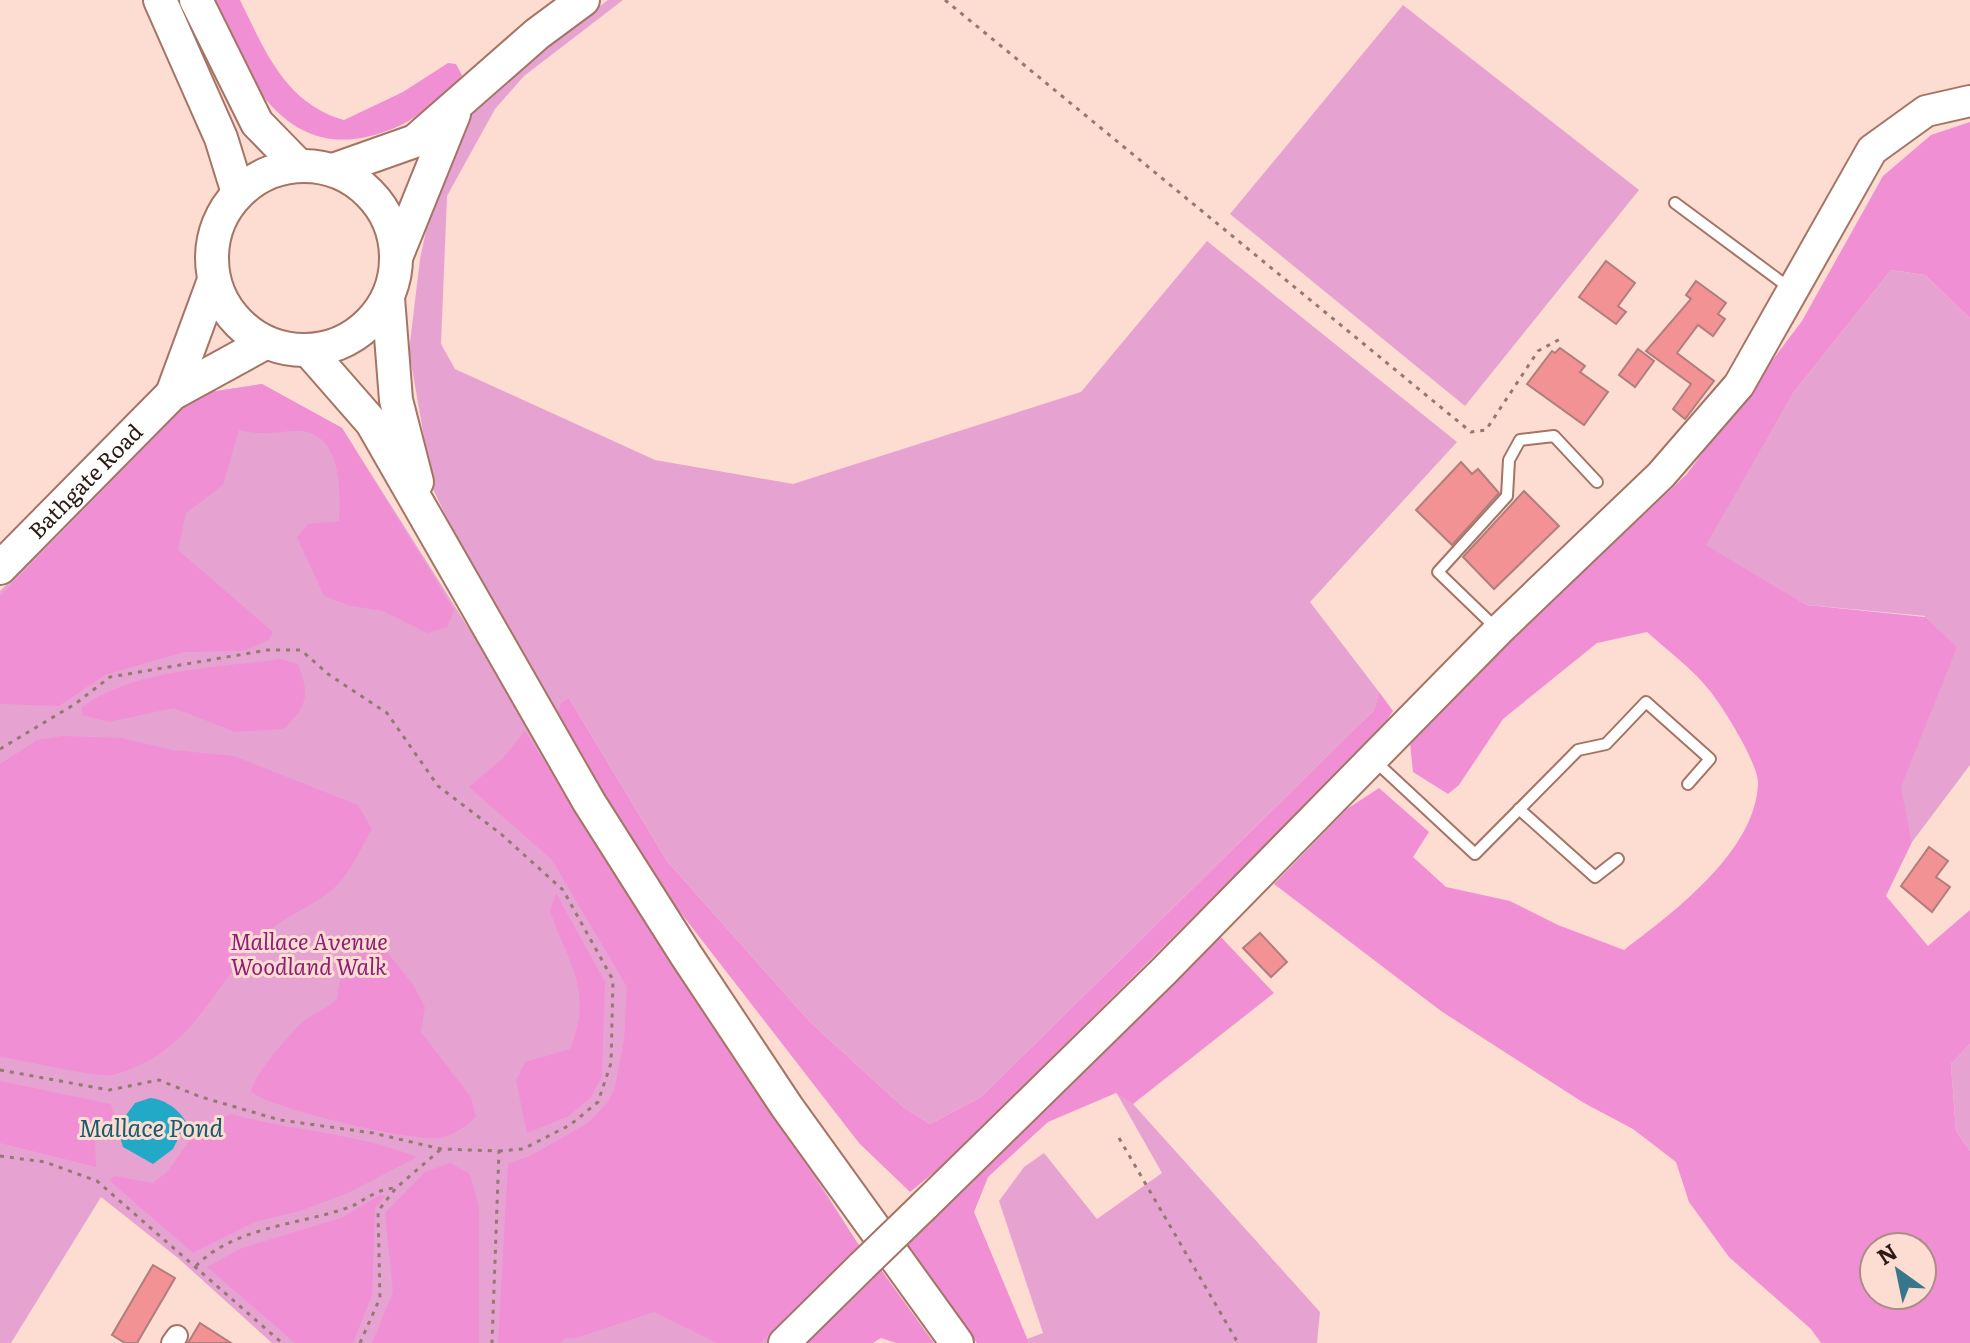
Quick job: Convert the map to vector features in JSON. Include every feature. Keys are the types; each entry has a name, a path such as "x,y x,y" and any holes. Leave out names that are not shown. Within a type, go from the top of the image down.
{"main road":[{"path":"160,0 221,138 238,193"},
{"path":"196,0 257,123 299,166"},
{"path":"333,170 415,141 537,34 583,0"},
{"path":"784,1343 1163,972 1499,630 1661,475 1739,385 1872,150 1926,111 1970,101"},
{"path":"428,524 396,400 388,298 397,255 459,104"},
{"path":"388,298 369,324 354,336 309,351 265,343 238,324 220,298 211,256 218,225 238,193 264,174 299,166 333,170 361,185 380,205 394,234 397,255"},
{"name":"Bathgate Road","path":"172,394 214,280"},
{"name":"Bathgate Road","path":"0,568 172,394 265,343"},
{"path":"309,351 372,423 589,802 677,942 787,1107 957,1343"}],"lane":[{"path":"1675,203 1793,290"},
{"path":"1499,630 1438,572 1507,496 1509,460 1520,440 1554,436 1597,482"},
{"path":"1373,759 1475,854 1578,750 1606,744 1646,702 1710,759 1688,784"},
{"path":"1519,809 1595,877 1618,859"}],"path":[{"path":"945,0 1471,432 1486,430 1538,351 1564,337"},
{"path":"0,749 75,704 110,677 268,650 301,650 328,674 387,713 438,786 501,834 563,890 613,980 611,1063 598,1102 570,1125 523,1149 441,1149 373,1133 280,1120 201,1097 159,1080 109,1090 0,1070"},
{"path":"1119,1138 1238,1343"},
{"path":"360,1343 380,1298 378,1211 396,1188 441,1149"},
{"path":"492,1343 499,1151"},
{"path":"0,1156 45,1162 97,1181 282,1343"},
{"path":"196,1266 209,1252 286,1222 347,1209 376,1190 396,1188"}],"green space":[{"path":"608,0 623,0 524,76 495,109 447,196 441,344 455,369 655,460 793,484 1081,392 1207,241 1457,442 1310,602 1379,692 1374,710 981,1097 930,1124 903,1107 810,1022 667,861 569,698 557,718 467,561 433,489 409,351 420,259 440,166 463,117 503,76"},
{"path":"1403,5 1639,190 1465,406 1230,214"},
{"path":"1891,270 1925,275 1970,318 1970,765 1912,842 1900,787 1925,616 1807,605 1705,545 1794,392"},
{"name":"Mallace Avenue Woodland Walk","path":"262,384 342,428 860,1247 777,1343 272,1343 178,1258 101,1197 11,1343 0,1343 0,591 197,394"},
{"path":"1970,1044 1970,1151 1956,1131 1951,1064"},
{"path":"1116,1092 1133,1104 1320,1312 1317,1343 1029,1343 1027,1339 1043,1333 999,1201 1024,1167 1044,1153 1097,1219 1162,1173"}],"shaded area":[{"path":"209,0 240,0 268,56 292,88 306,101 344,120 403,92 448,63 456,64 462,75 430,106 399,126 361,138 329,139 301,129 278,112 258,89"},
{"path":"1970,122 1970,318 1925,275 1891,270 1794,392 1706,545 1807,605 1925,617 1957,647 1901,787 1912,842 1886,896 1928,946 1970,910 1970,1044 1951,1064 1956,1131 1970,1151 1970,1343 1821,1343 1811,1329 1729,1257 1689,1202 1676,1162 1633,1129 1584,1103 1441,1011 1274,884 1347,809 1379,788 1429,832 1413,857 1446,887 1510,901 1558,925 1624,950 1688,898 1728,856 1754,808 1758,783 1752,762 1710,691 1647,632 1597,643 1503,719 1459,785 1448,794 1413,772 1410,743 1487,662 1686,475 1802,321 1883,176 1931,135"},
{"path":"262,384 342,428 454,610 447,627 427,633 383,611 351,606 324,596 297,537 308,524 339,521 340,494 330,451 322,440 310,433 239,430 223,485 186,513 178,550 273,632 270,639 244,651 184,652 105,675 59,706 0,704 0,596 197,394"},
{"path":"280,659 298,664 305,692 302,706 284,729 235,732 174,708 109,722 82,715 82,707 103,694 151,677"},
{"path":"1379,692 1393,711 1379,732 947,1162 910,1192 859,1143 670,899 557,718 561,703 569,698 667,861 810,1022 903,1107 930,1124 981,1097 1374,710"},
{"path":"525,731 687,986 860,1247 760,1343 717,1343 654,1312 576,1338 565,1338 560,1343 498,1343 508,1164 530,1156 588,1123 608,1102 615,1087 624,1040 627,987 552,860 469,787 502,759"},
{"path":"62,736 121,738 173,750 234,756 358,805 372,829 340,882 261,938 181,1036 163,1052 113,1075 0,1057 0,764 37,740"},
{"path":"556,893 605,982 602,1076 591,1097 569,1116 527,1133 516,1081 525,1062 570,1049 580,1010 576,978 550,911"},
{"path":"1219,935 1274,993 1133,1104 1116,1093 1048,1122 988,1177 974,1212 1029,1343 977,1343 906,1245"},
{"path":"380,943 414,986 425,1007 421,1032 471,1097 476,1117 449,1135 422,1138 372,1129 312,1115 251,1092 265,1065 291,1034 305,1020 337,999 344,970 353,957"},
{"path":"0,1081 111,1104 115,1120 95,1137 96,1167 0,1143"},
{"path":"231,1114 348,1137 417,1157 350,1192 300,1211 255,1222 193,1253 110,1181 114,1176 153,1183 167,1172 200,1126"},
{"path":"450,1163 470,1174 479,1207 479,1343 372,1343 393,1292 385,1213 425,1172"},
{"path":"380,1195 385,1196 375,1208 372,1295 353,1343 295,1343 207,1267 242,1248 341,1218"},
{"path":"879,1267 934,1343 896,1343 881,1338 873,1343 804,1343"}],"water":[{"name":"Mallace Pond","path":"150,1098 171,1106 186,1123 173,1149 153,1164 123,1147 117,1127 135,1103"}],"building":[{"path":"1606,261 1635,283 1618,306 1626,312 1616,324 1579,297"},
{"path":"1696,281 1726,303 1718,314 1725,319 1713,336 1698,325 1677,353 1714,381 1685,419 1673,409 1691,384 1646,351 1691,299 1686,295"},
{"path":"1560,348 1585,366 1580,372 1608,392 1584,425 1527,384 1552,351 1555,353"},
{"path":"1638,349 1654,361 1635,387 1619,375"},
{"path":"1461,462 1472,474 1478,469 1499,493 1452,545 1416,510"},
{"path":"1524,491 1559,526 1494,589 1463,557"},
{"path":"1929,847 1948,861 1936,877 1950,887 1932,912 1901,886"},
{"path":"1260,933 1287,962 1271,977 1243,948"},
{"path":"153,1265 175,1278 137,1343 125,1343 112,1335"},
{"path":"200,1323 231,1343 188,1343"}]}
